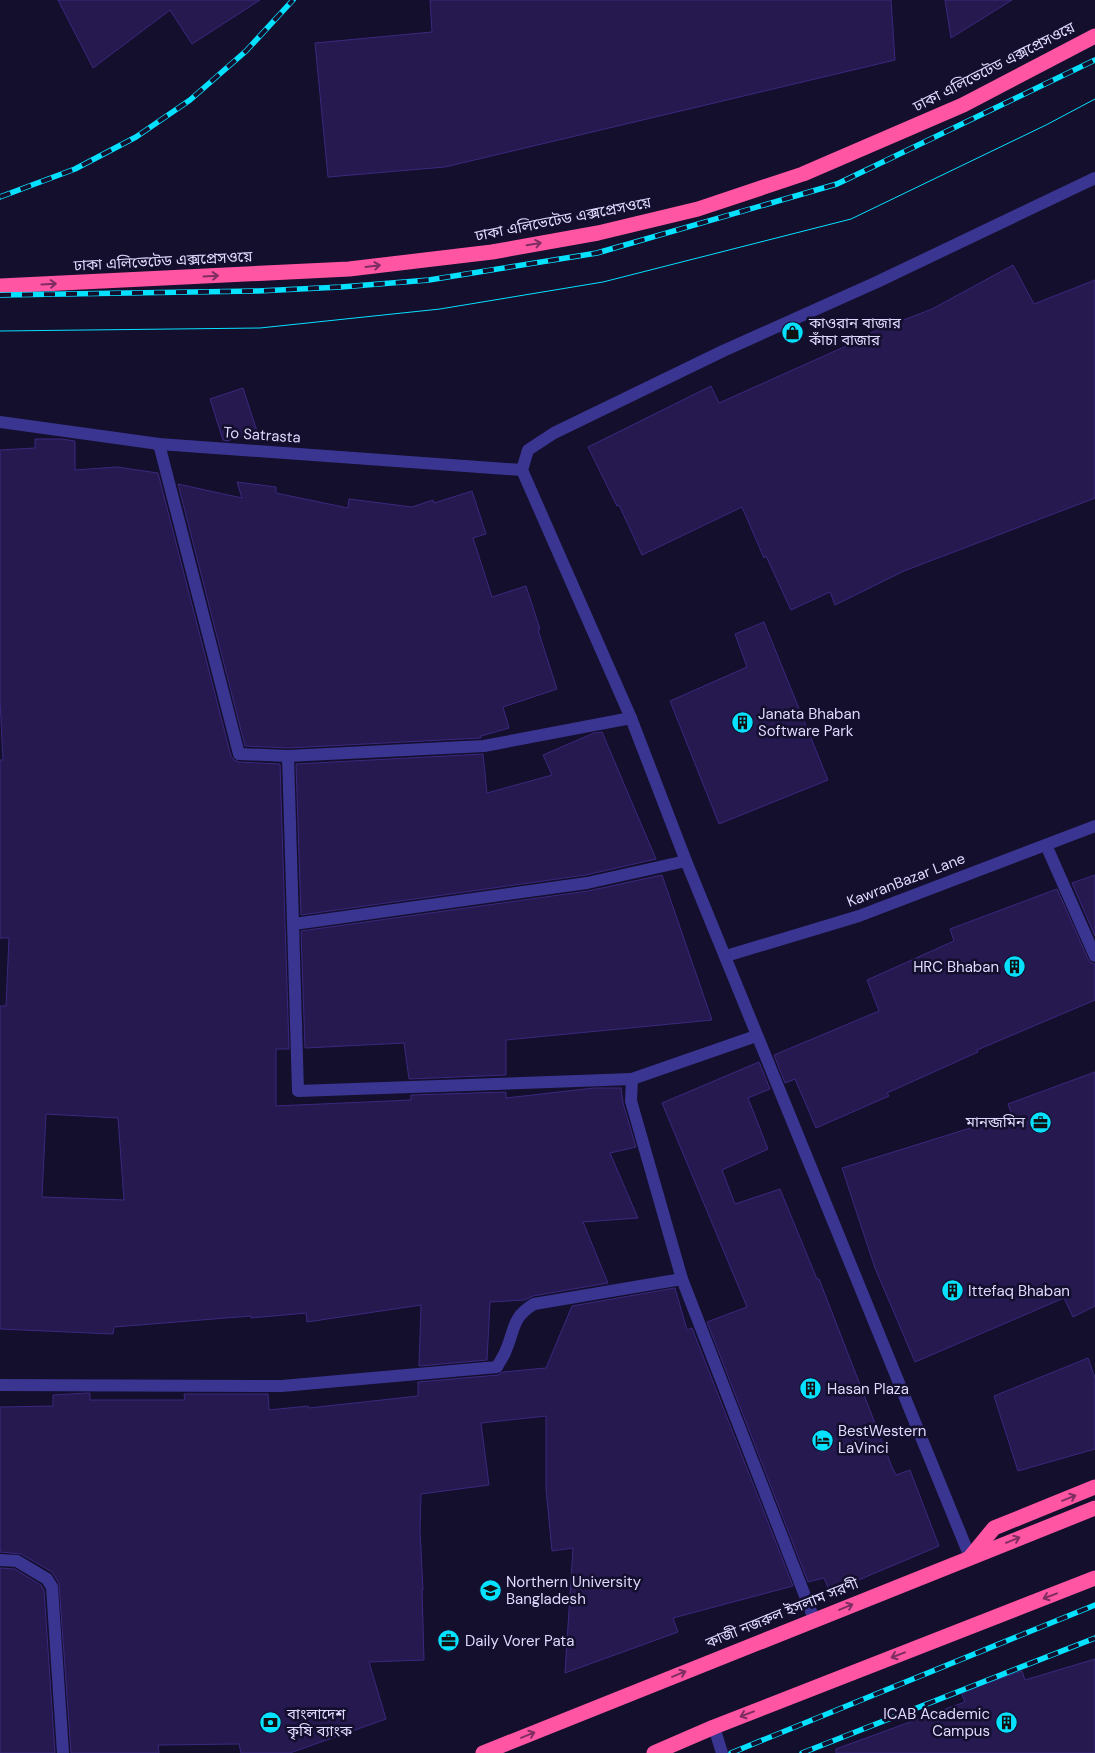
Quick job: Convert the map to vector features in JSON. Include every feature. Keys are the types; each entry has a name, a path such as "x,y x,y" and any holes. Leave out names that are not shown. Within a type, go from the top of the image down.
{"highway":[{"name":"ঢাকা এলিভেটেড এক্সপ্রেসওয়ে","path":"0,286 349,269 492,252 598,233 698,209 803,174 963,105 1095,36"},
{"path":"970,1557 994,1528 1095,1487"},
{"name":"কাজী নজরুল ইসলাম সরণী","path":"483,1753 1095,1508"},
{"path":"654,1753 714,1727 1095,1578"}],"street":[{"path":"970,1557 756,1036 631,718 522,470 528,450 554,433 1095,178"},
{"name":"To Satrasta","path":"0,422 159,444 522,470"},
{"path":"159,444 239,754 288,756 484,746 631,718"},
{"path":"288,756 298,1091 632,1079 756,1036"},
{"name":"KawranBazar Lane","path":"726,956 859,916 1095,826"},
{"path":"1046,845 1095,956"},
{"path":"294,924 587,883 686,861"},
{"path":"632,1079 630,1101 682,1280 814,1619"},
{"path":"0,1385 282,1386 497,1367 507,1350 513,1327 523,1310 534,1304 682,1280"},
{"path":"0,1560 17,1561 47,1579 52,1587 63,1753"},
{"path":"714,1727 722,1753"}],"building":[{"path":"58,0 260,0 192,44 170,10 93,68"},
{"path":"430,0 891,0 895,60 445,167 328,177 315,43 432,32"},
{"path":"945,0 1012,0 951,38"},
{"path":"1013,265 1034,304 1095,280 1095,498 904,571 835,605 830,592 791,610 766,556 764,558 742,507 642,555 619,505 617,506 588,447 711,386 719,403 853,343 852,340 932,309"},
{"path":"243,388 257,431 227,441 223,440 210,399"},
{"path":"35,439 75,441 75,470 117,467 158,473 231,756 239,762 280,764 289,1049 276,1049 276,1106 411,1100 411,1095 506,1092 506,1098 594,1088 621,1088 623,1103 636,1147 610,1153 638,1218 583,1222 608,1283 533,1296 525,1300 490,1302 487,1360 419,1366 421,1305 307,1322 306,1313 114,1327 113,1334 0,1329 0,1006 6,1006 9,938 0,938 0,760 3,760 0,700 0,450 35,448","holes":["46,1114 118,1118 124,1200 42,1197"]},
{"path":"237,482 276,487 276,493 348,508 349,499 412,507 433,500 434,503 472,491 486,534 473,538 492,597 526,586 557,689 503,707 509,728 481,736 481,738 288,748 245,746 178,484 242,498"},
{"name":"Janata Bhaban Software Park","path":"764,622 828,780 719,824 670,701 747,667 735,634"},
{"path":"602,732 656,859 586,875 301,915 296,764 483,754 487,793 552,775 543,755 594,733"},
{"path":"662,875 712,1020 506,1040 506,1075 409,1079 404,1043 305,1048 301,931 588,891"},
{"path":"1095,875 1095,936 1072,883"},
{"path":"1057,889 1088,959 1091,963 1095,964 1095,1000 977,1050 978,1052 887,1093 889,1096 816,1128 795,1079 785,1083 774,1055 879,1011 867,980 954,941 950,929"},
{"path":"759,1062 770,1089 748,1098 768,1149 722,1170 735,1204 780,1189 817,1279 819,1279 892,1467 896,1475 910,1470 939,1546 830,1592 824,1578 808,1582 707,1322 747,1307 662,1103"},
{"path":"1095,1072 1095,1306 1073,1317 1064,1298 915,1362 875,1268 842,1168 1012,1115 1008,1104"},
{"path":"675,1288 687,1330 692,1328 793,1586 673,1618 678,1632 565,1673 573,1548 552,1551 546,1489 546,1416 481,1423 489,1485 421,1494 420,1531 424,1660 369,1662 386,1719 290,1753 241,1753 239,1744 158,1745 159,1753 71,1753 59,1583 52,1572 21,1554 0,1552 0,1407 53,1406 53,1395 88,1393 90,1393 90,1400 185,1400 184,1394 268,1394 269,1410 308,1406 309,1408 418,1396 418,1382 498,1375 503,1372 546,1368 572,1306"},
{"path":"1088,1358 1095,1378 1095,1449 1018,1471 994,1396"},
{"path":"0,1568 15,1569 41,1585 44,1590 55,1753 0,1753"},
{"path":"1095,1659 1095,1753 836,1753 836,1749 965,1702 961,1692 1022,1671 1025,1680"}],"tram line":[{"path":"0,331 260,328 440,309 603,282 851,219 1046,125 1095,99"}],"railway":[{"path":"0,197 75,169 136,137 190,100 246,51 293,0"},
{"path":"0,295 258,291 341,287 429,280 597,253 837,184 1095,60"},
{"path":"731,1753 1095,1605"},
{"path":"802,1753 1095,1638"}],"place":[{"name":"কাওরান বাজার কাঁচা বাজার","path":"793,332"},
{"name":"Janata Bhaban Software Park","path":"742,723"},
{"name":"HRC Bhaban","path":"1015,967"},
{"name":"মানব্জমিন","path":"1041,1122"},
{"name":"Ittefaq Bhaban","path":"952,1291"},
{"name":"Hasan Plaza","path":"811,1389"},
{"name":"BestWestern LaVinci","path":"822,1440"},
{"name":"Northern University Bangladesh","path":"490,1591"},
{"name":"Daily Vorer Pata","path":"449,1641"},
{"name":"বাংলাদেশ কৃষি ব্যাংক","path":"271,1723"},
{"name":"ICAB Academic Campus","path":"1006,1723"}]}
